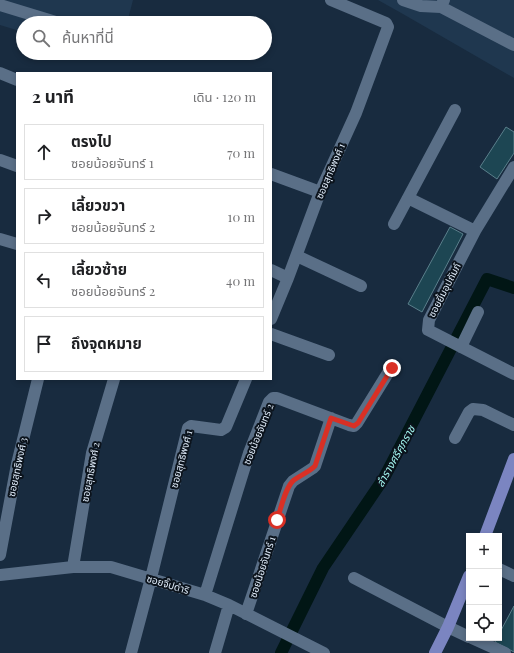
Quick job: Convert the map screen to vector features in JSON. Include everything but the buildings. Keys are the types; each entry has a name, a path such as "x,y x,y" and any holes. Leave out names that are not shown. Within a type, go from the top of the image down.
{"main road":[{"path":"486,533 514,462"},
{"path":"436,653 466,583"}],"street":[{"name":"ซอยสุทธิพงศ์ 1","path":"272,317 297,256 320,192 356,113 388,27 386,23 330,0"},
{"path":"403,0 421,6 443,3 514,45"},
{"path":"0,6 35,16"},
{"path":"0,73 16,80"},
{"path":"394,224 455,110"},
{"path":"0,160 16,166"},
{"name":"ซอยยิ้มอุปถัมภ์","path":"514,167 475,231 428,320 428,330 514,374"},
{"path":"272,174 320,192"},
{"path":"408,198 475,231"},
{"path":"0,239 16,244"},
{"path":"297,256 361,286"},
{"path":"272,270 288,278"},
{"path":"460,346 478,312"},
{"path":"272,334 329,355"},
{"name":"ซอยน้อยจันทร์ 2","path":"205,595 249,453 269,402 273,398 277,398 354,426 358,423 392,368"},
{"name":"ซอยสุทธิพงศ์ 3","path":"0,555 17,464 38,380"},
{"name":"ซอยสุทธิพงศ์ 2","path":"73,567 92,453 114,380"},
{"name":"ซอยสุทธิพงศ์ 1","path":"151,578 188,428 191,426 221,430 226,427 246,380"},
{"path":"455,438 469,412 473,409 483,410 514,425"},
{"name":"ซอยน้อยจันทร์ 1","path":"246,614 289,486 293,480 315,466 331,418"},
{"name":"ซอยจิ๊ปดำริ","path":"0,575 73,567 111,567 205,595 324,653"},
{"path":"502,570 514,576"},
{"path":"131,653 151,578"},
{"path":"354,578 466,636"},
{"path":"215,653 228,605"},
{"path":"479,641 505,653"}],"shaded area":[{"path":"0,0 133,0 129,16 16,16 16,30 0,25"},
{"path":"378,0 514,0 514,78 403,14"}],"waterway":[{"name":"ลำรางศรีศุภราช","path":"281,653 323,568 384,478 487,279 514,288"}],"route":[{"path":"277,520 285,496 293,480 315,466 323,437 331,418 348,425 354,426 358,423 392,368"}]}
